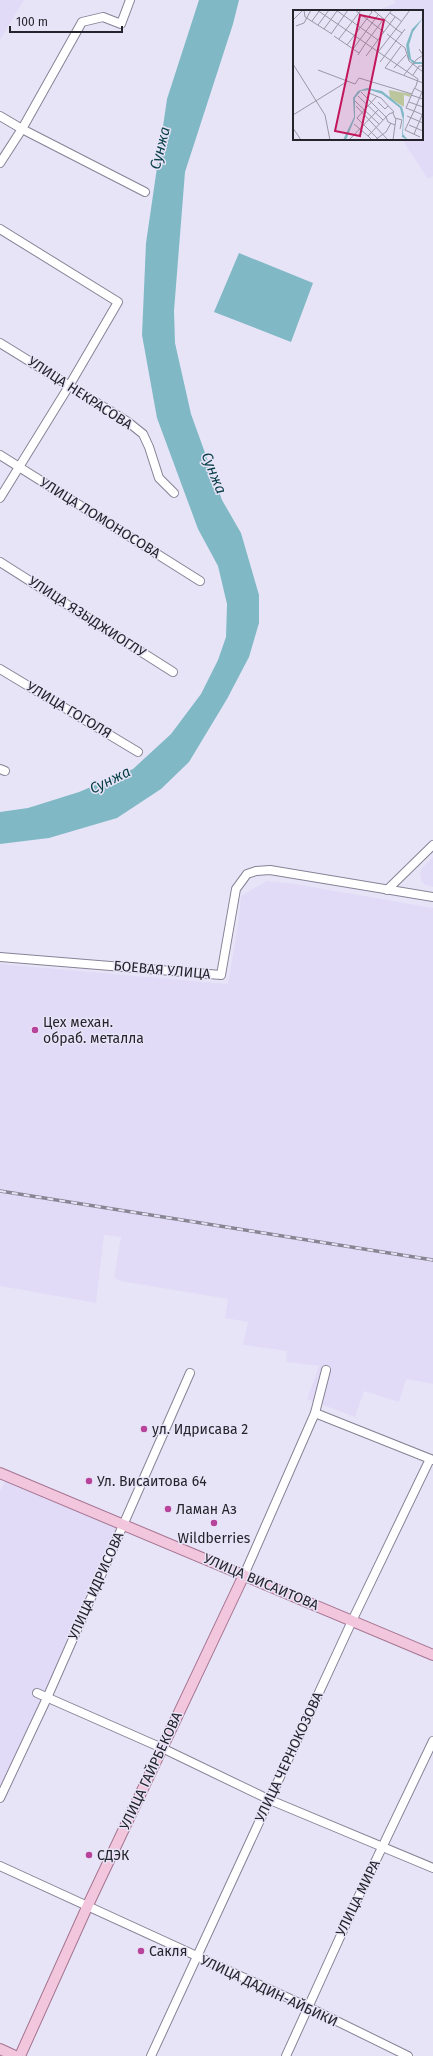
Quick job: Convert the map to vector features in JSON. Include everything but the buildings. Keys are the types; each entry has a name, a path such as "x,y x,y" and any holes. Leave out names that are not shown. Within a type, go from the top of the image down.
{"main road":[{"name":"УЛИЦА ВИСАИТОВА","path":"0,1473 433,1655"},
{"name":"УЛИЦА ГАЙРБЕКОВА","path":"20,2056 88,1905 244,1575"}],"street":[{"path":"0,163 22,129 82,22 103,17 120,24 130,0"},
{"path":"0,116 22,129 145,192"},
{"path":"0,228 118,302 70,386 0,498"},
{"name":"УЛИЦА НЕКРАСОВА","path":"0,343 128,422 143,434 159,478 174,493"},
{"name":"УЛИЦА ЛОМОНОСОВА","path":"0,455 200,581"},
{"name":"УЛИЦА ЯЗЫДЖИОГЛУ","path":"0,562 173,672"},
{"name":"УЛИЦА ГОГОЛЯ","path":"0,668 138,752"},
{"path":"387,890 433,845"},
{"name":"БОЕВАЯ УЛИЦА","path":"0,957 221,975 236,889 247,874 256,871 270,870 433,897"},
{"path":"244,1575 315,1413 326,1370"},
{"name":"УЛИЦА ИДРИСОВА","path":"0,1798 47,1698 190,1373"},
{"path":"315,1413 431,1460"},
{"name":"УЛИЦА ЧЕРНОКОЗОВА","path":"151,2056 352,1621 431,1460"},
{"path":"37,1694 162,1748 270,1800 384,1846 433,1868"},
{"name":"УЛИЦА МИРА","path":"286,2056 355,1904 433,1741"},
{"name":"УЛИЦА ДАДИН-АЙБИКИ","path":"0,1866 308,2007 408,2056"}],"shaded area":[{"path":"0,0 24,0 0,40"},
{"path":"394,0 433,0 433,176 428,179 403,140 423,140 423,10 379,10 395,3"},
{"path":"433,857 433,887 425,885 421,880 420,873 422,868"},
{"path":"267,881 295,884 433,908 433,1384 406,1379 399,1402 364,1391 355,1417 307,1399 319,1366 286,1362 287,1351 243,1345 248,1322 225,1318 228,1299 120,1281 114,1277 121,1237 104,1235 96,1303 0,1286 0,964 228,984 238,925 241,896"},
{"path":"10,1472 127,1520 0,1799 0,1491"}],"water":[{"name":"Сунжа","path":"199,0 239,0 233,24 185,172 174,311 175,343 191,414 222,500 241,533 259,595 259,623 249,657 227,699 189,762 161,789 117,818 49,838 0,844 0,812 28,808 79,792 133,769 171,734 201,694 218,660 226,637 227,604 218,566 198,529 157,418 142,335 146,243 167,99"},
{"path":"239,253 313,283 291,342 214,312"}],"railway":[{"path":"0,1191 433,1260"}],"place":[{"name":"Цех механ. обраб. металла","path":"35,1030"},
{"name":"ул. Идрисава 2","path":"144,1429"},
{"name":"Ул. Висаитова 64","path":"89,1481"},
{"name":"Ламан Аз","path":"168,1509"},
{"name":"Wildberries","path":"214,1523"},
{"name":"СДЭК","path":"89,1855"},
{"name":"Сакля","path":"141,1951"}]}
